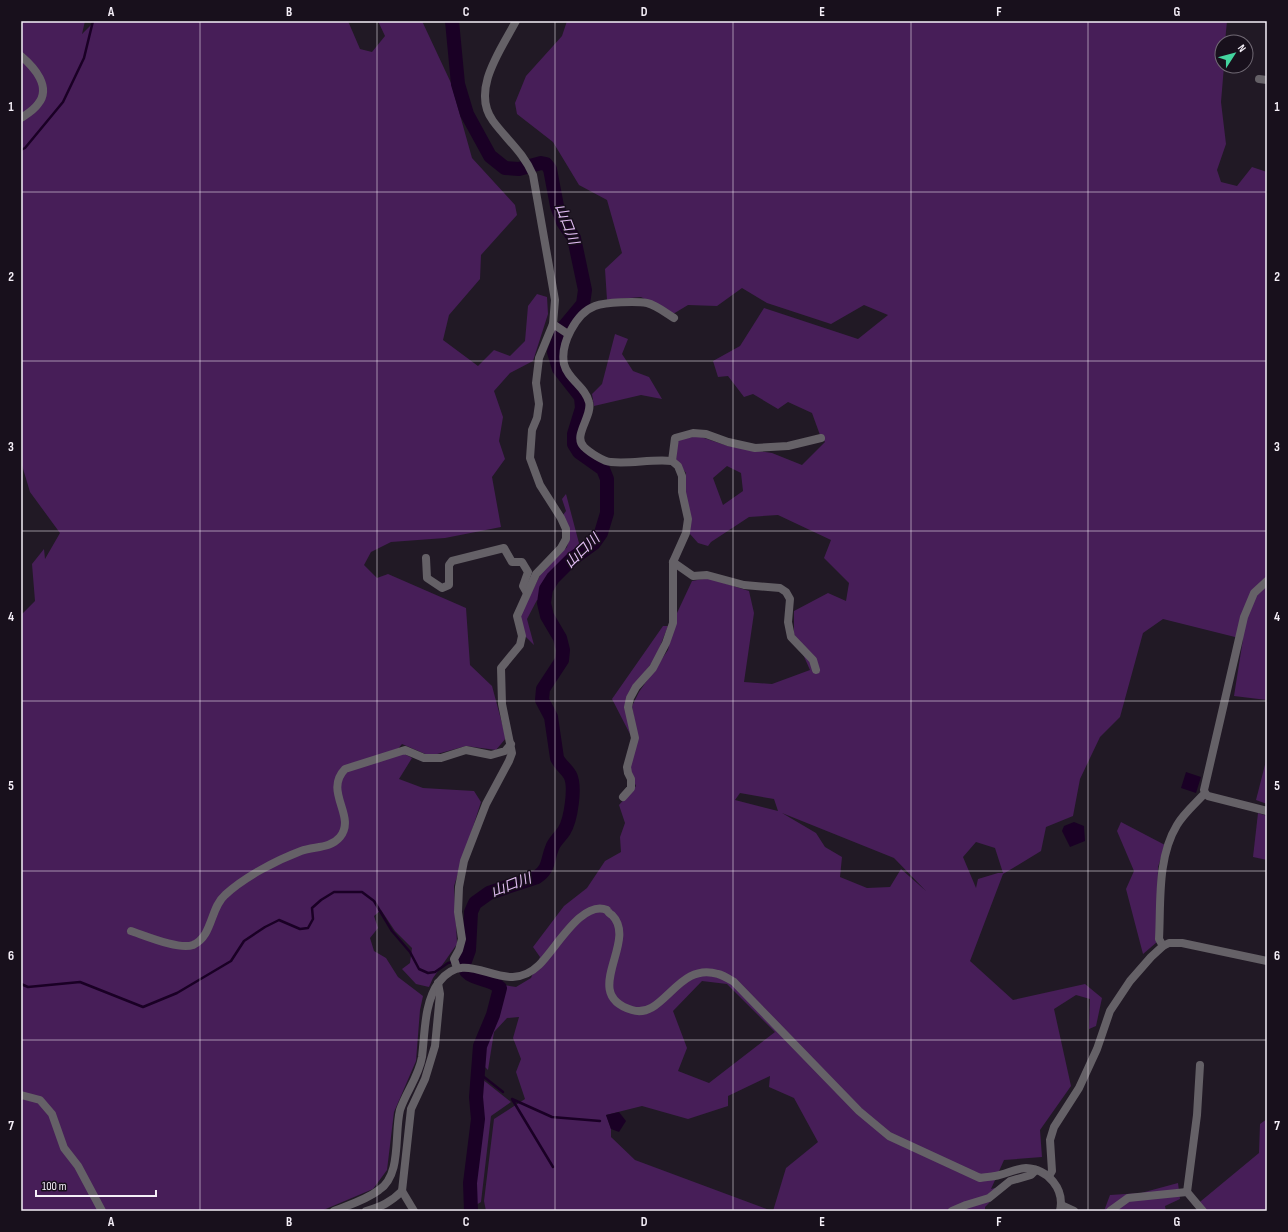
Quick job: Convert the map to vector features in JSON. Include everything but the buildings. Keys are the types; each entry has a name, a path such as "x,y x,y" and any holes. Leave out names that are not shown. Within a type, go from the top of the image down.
{"street":[{"path":"334,1211 370,1196 381,1189 389,1180 393,1169 398,1117 421,1062 428,1008 438,983 455,964 462,939 458,912 459,888 464,861 486,804 512,753 502,704 501,668 520,645 522,636 517,616 536,574 561,548 566,539 566,529 561,518 540,485 530,458 532,430 537,418 538,404 536,383 539,358 553,324 554,290 533,175 527,160 492,120 486,109 485,95 488,79 516,21"},
{"path":"21,56 38,73 43,84 43,93 39,103 21,118"},
{"path":"623,797 631,788 628,767 635,738 628,707 630,698 636,687 653,668 673,622 673,562 686,533 688,519 682,492 682,476 678,466 672,460 609,462 584,447 581,441 581,433 590,412 589,401 585,392 568,374 564,364 564,348 568,334 583,315 595,306 631,302 649,304 674,318"},
{"path":"553,324 568,334"},
{"path":"672,460 675,438 693,433 706,434 728,442 755,448 788,446 821,438"},
{"path":"426,558 427,578 442,588 448,586 449,565 452,561 504,548 512,562 522,562 528,572 523,586 527,593"},
{"path":"673,562 693,576 707,575 744,586 780,588 786,592 790,599 788,622 791,637 813,660 816,670"},
{"path":"1163,946 1159,939 1162,872 1169,843 1181,820 1205,793 1204,790 1244,617 1254,593 1267,580"},
{"path":"131,932 180,946 192,945 203,938 224,895 265,868 302,850 331,844 340,836 345,823 336,783 338,776 345,769 406,750 424,758 442,758 466,750 491,755 505,751 511,744"},
{"path":"1205,793 1208,796 1267,811"},
{"path":"455,964 506,978 522,977 539,966 582,915 592,908 607,910 618,921 620,938 608,980 612,995 620,1004 633,1011 644,1011 658,1005 682,980 703,972 719,974 734,982 859,1112 889,1136 980,1178 996,1176 1024,1168 1036,1170 1049,1176 1060,1194 1061,1208 1074,1211"},
{"path":"1049,1176 1052,1172 1050,1140 1054,1127 1079,1088 1098,1049 1110,1011 1130,981 1163,946 1170,943 1182,943 1267,961"},
{"path":"414,1211 402,1192 411,1109 425,1079 435,1046 440,994 438,983"},
{"path":"1200,1065 1197,1115 1187,1192 1203,1211"},
{"path":"21,1095 40,1100 52,1114 64,1148 78,1166 102,1211"},
{"path":"952,1211 989,1198 1010,1181 1032,1175 1036,1170"},
{"path":"366,1211 378,1208 391,1202 402,1192"},
{"path":"1110,1211 1128,1198 1187,1192"}],"shaded area":[{"path":"21,21 85,21 82,34 95,21 348,21 360,49 372,52 385,36 378,21 422,21 451,83 472,158 515,205 517,215 481,255 480,279 449,315 443,340 478,366 494,350 510,356 525,341 528,306 537,294 547,297 548,314 533,361 510,373 494,391 503,417 499,441 505,459 492,477 501,527 445,538 391,542 371,552 364,565 377,578 388,574 466,608 470,665 492,686 506,738 496,750 466,746 430,756 402,744 397,750 412,758 399,779 423,788 474,791 481,802 454,886 457,944 433,978 429,987 416,984 402,969 410,963 412,948 395,931 381,910 374,916 378,928 370,938 374,951 386,958 398,977 423,996 420,1010 416,1061 394,1112 387,1170 373,1189 321,1211 21,1211 21,615 35,601 32,564 44,549 45,559 60,533 30,492 21,462"},
{"path":"567,21 1227,21 1226,34 1214,34 1214,74 1223,74 1221,102 1226,144 1217,170 1221,182 1237,186 1252,167 1267,172 1267,700 1234,696 1243,639 1163,619 1143,633 1120,717 1100,737 1080,779 1073,816 1046,827 1041,851 1003,874 970,961 1013,1000 1085,984 1102,998 1096,1026 1089,1029 1090,999 1076,995 1054,1009 1071,1086 1040,1130 1042,1157 1004,1160 991,1189 1007,1185 985,1207 985,1211 773,1211 786,1168 818,1142 794,1098 769,1087 770,1076 728,1096 728,1106 688,1119 642,1106 606,1115 611,1129 611,1137 635,1160 772,1211 486,1211 484,1201 494,1119 525,1099 516,1072 521,1059 513,1038 519,1017 507,1018 494,1032 488,1070 482,1064 482,1047 497,1016 504,985 516,987 531,978 540,957 533,947 564,906 587,888 605,861 621,852 620,837 625,823 619,805 636,786 629,771 637,736 632,706 639,692 668,650 677,613 692,581 708,578 749,591 754,613 744,682 772,684 810,670 794,634 794,611 828,593 846,601 849,583 824,558 831,540 778,515 749,517 711,542 708,546 698,543 690,534 685,497 686,473 676,460 677,440 698,436 728,446 772,453 802,465 825,442 820,435 812,413 788,402 778,409 753,394 744,397 728,376 718,377 713,361 740,346 764,308 858,339 888,315 864,305 831,324 767,303 742,288 717,306 688,305 673,314 641,297 607,300 605,269 622,253 607,200 579,185 553,142 517,114 515,103 526,76 562,36","holes":["727,466 741,473 743,491 723,505 713,478","740,793 774,799 778,811 735,800","782,813 894,858 926,891 901,869 890,887 867,888 840,877 842,857 825,847 816,833","976,842 995,848 1003,873 978,879 976,888 963,857","702,981 727,984 775,1032 709,1083 678,1071 687,1048 673,1011"]},
{"path":"615,334 628,339 622,354 633,371 649,377 662,399 641,395 594,406 592,394 602,384"},
{"path":"566,494 580,547 549,577 542,592 541,601 537,600 527,619 534,645 525,636 520,616 541,573 567,547 570,533 563,515 566,511 562,499"},
{"path":"663,626 668,626 655,659 634,685 625,703 630,734 612,699"},
{"path":"1267,757 1267,804 1256,800"},
{"path":"1186,772 1201,777 1196,793 1181,788"},
{"path":"1258,813 1267,816 1267,860 1253,857"},
{"path":"1074,822 1084,826 1085,841 1070,847 1062,831 1064,826"},
{"path":"1121,822 1165,845 1158,867 1157,942 1143,954 1126,889 1134,871 1117,831"},
{"path":"482,1079 511,1102 491,1116 481,1202 476,1205 475,1186 483,1123"},
{"path":"619,1112 626,1121 619,1132 611,1129 606,1115"},
{"path":"1267,1119 1267,1211 1197,1211 1195,1206 1259,1153 1260,1124"},
{"path":"1178,1183 1180,1199 1165,1206 1166,1211 1104,1211 1110,1195 1141,1193"}],"waterway":[{"path":"21,150 25,148 63,102 84,58 93,21"},
{"name":"山口川","path":"452,21 458,84 467,114 490,156 505,168 519,169 541,163 546,164 550,169 557,206 563,222 574,238 585,290 583,304 563,328 554,352 559,369 581,397 582,408 574,434 574,444 579,452 603,469 607,479 607,513 601,533 594,543 572,559 553,578 546,589 544,603 547,616 560,638 563,650 562,660 543,689 542,700 551,717 557,758 572,780 573,795 567,826 553,846 546,868 541,874 537,877 489,893 475,903 471,912 469,950 465,961"},
{"path":"21,984 28,987 80,982 143,1007 177,993 231,961 244,941 265,927 279,920 300,929 308,928 313,919 312,908 334,892 362,892 374,901 392,931 410,952 419,969 428,973 435,972 448,963 461,960 466,956"},
{"name":"山口川","path":"466,971 500,988 493,1015 480,1046 476,1097 478,1119 470,1183 471,1211"},
{"path":"478,1070 484,1077 503,1092"},
{"path":"553,1167 512,1099 552,1117 600,1121"}]}
